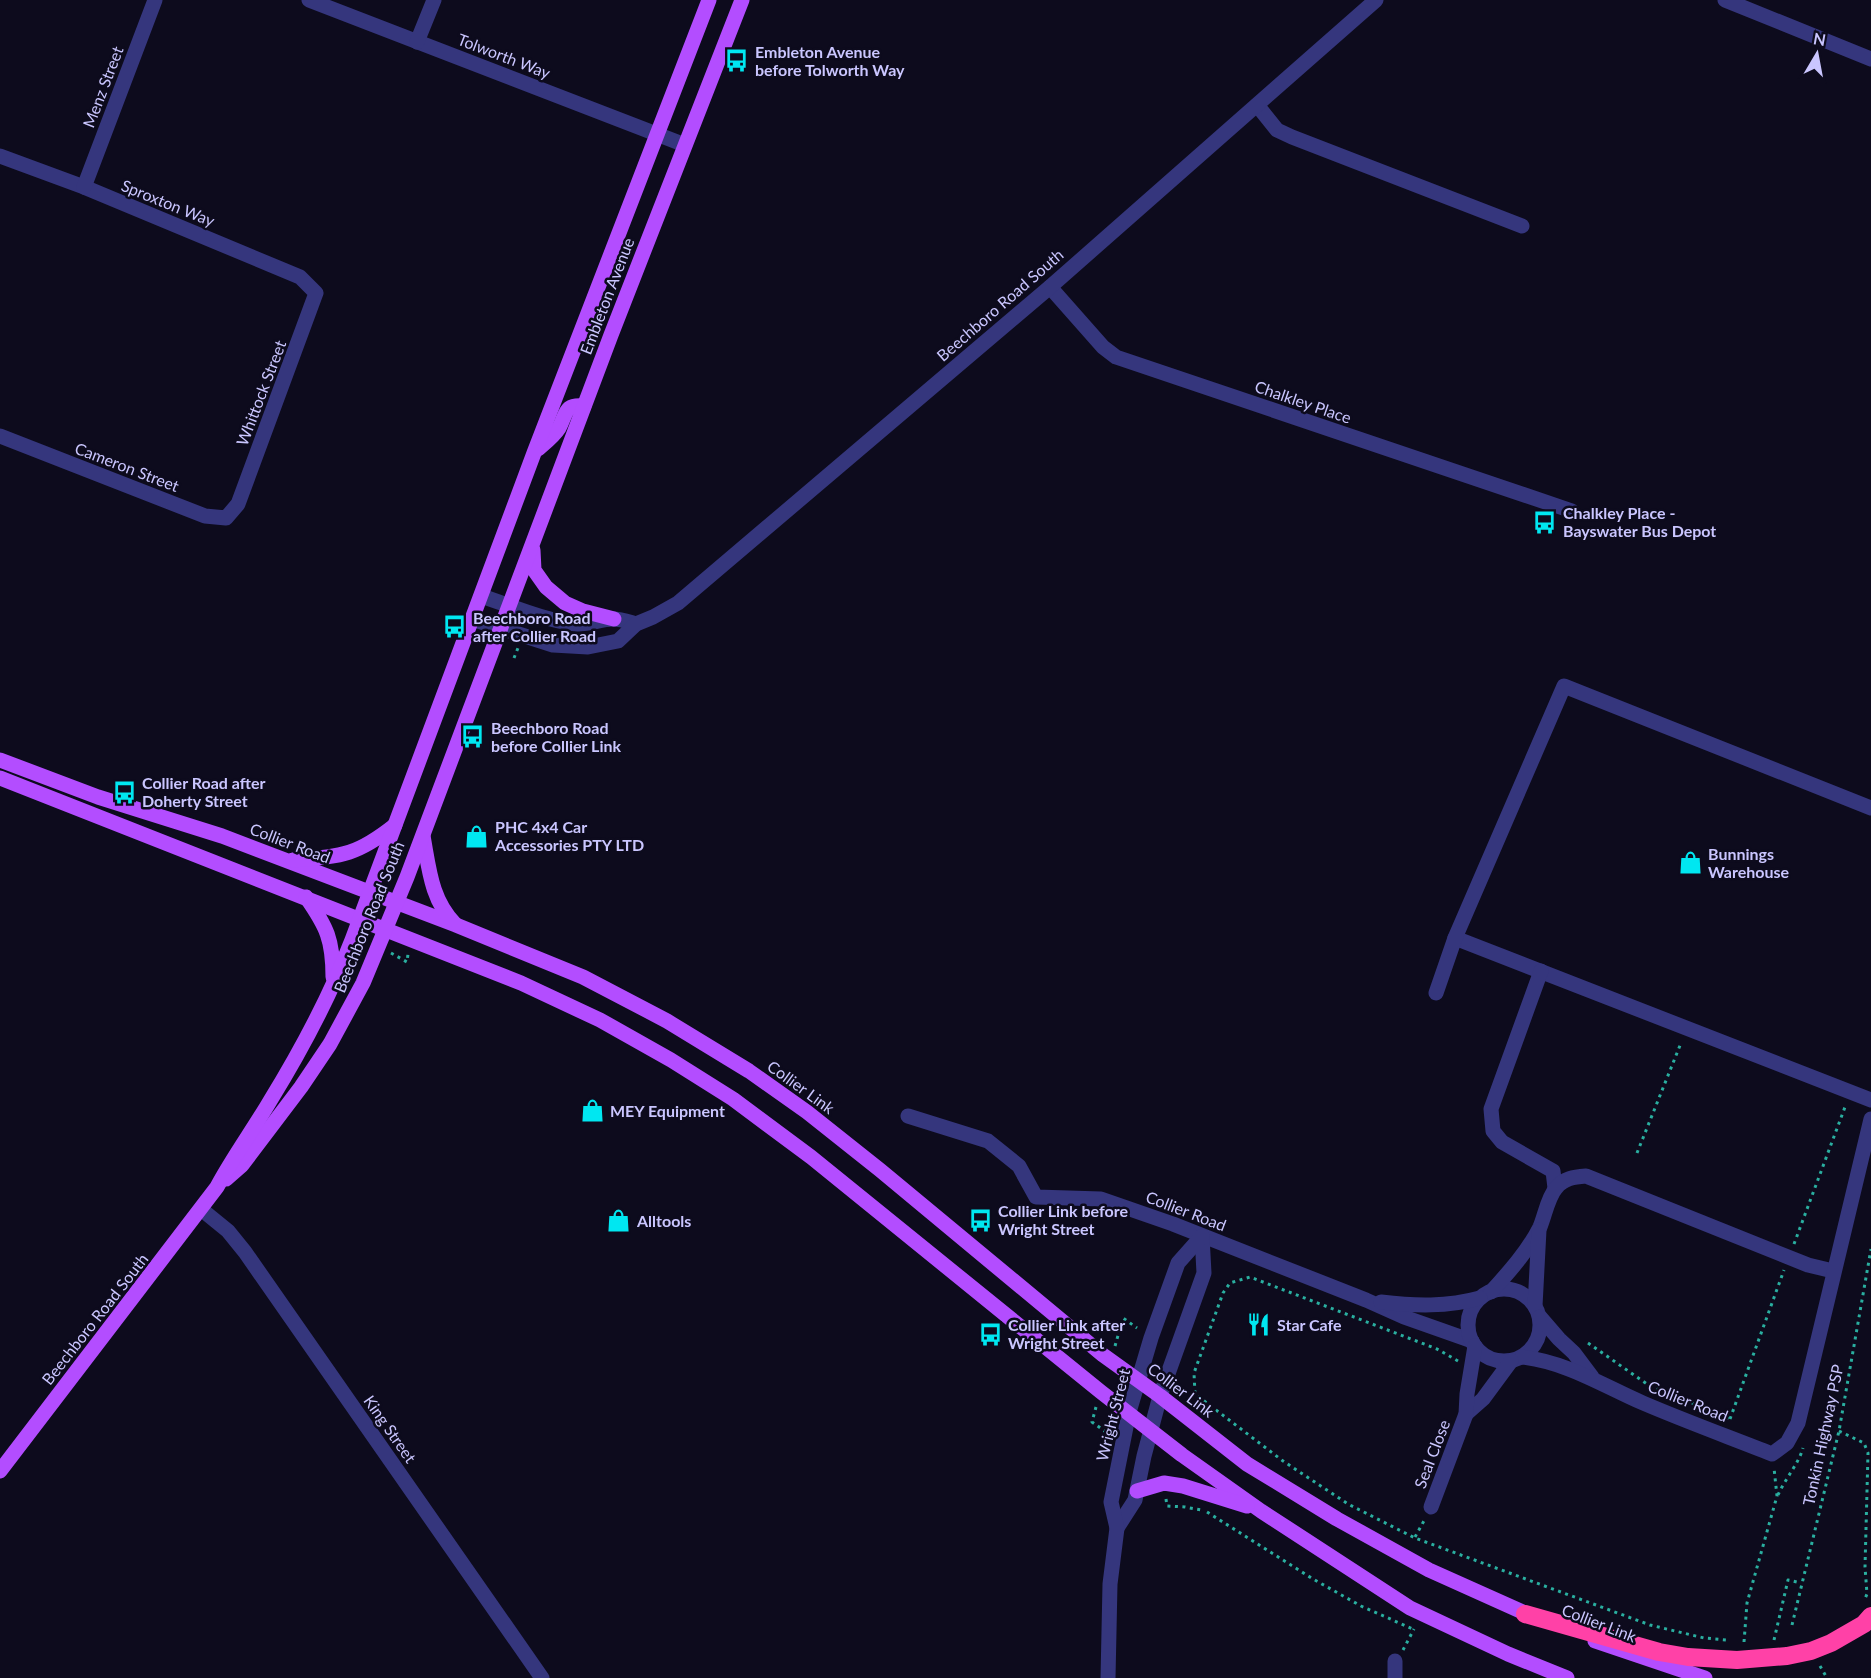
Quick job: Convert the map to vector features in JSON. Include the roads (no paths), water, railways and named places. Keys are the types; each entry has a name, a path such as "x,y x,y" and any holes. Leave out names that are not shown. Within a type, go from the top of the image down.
{"highway":[{"path":"1525,1614 1659,1652 1688,1657 1737,1660 1787,1656 1811,1651 1831,1643 1864,1624 1867,1610"}],"main road":[{"name":"Embleton Avenue","path":"481,596 709,0"},
{"name":"Embleton Avenue","path":"510,606 584,406 742,0"},
{"path":"534,453 558,430 569,408 575,405 584,406"},
{"path":"532,544 534,570 546,587 565,603 583,611 614,619"},
{"name":"Beechboro Road South","path":"0,1471 217,1187 232,1158 257,1123 287,1073 333,984 360,919 481,596"},
{"name":"Beechboro Road South","path":"217,1187 242,1165 330,1044 363,983 397,903 510,606"},
{"name":"Collier Road","path":"0,760 98,797 213,833 397,903"},
{"path":"0,778 306,897 560,1000 671,1060 733,1099 811,1157 1101,1392 1182,1455 1261,1510 1410,1608 1508,1654 1567,1678"},
{"path":"287,861 353,853 374,842 396,824"},
{"path":"423,833 433,888 439,905 456,925"},
{"path":"306,897 328,933 333,952 333,984"},
{"name":"Collier Link","path":"397,903 545,961 624,998 749,1071 807,1112 871,1163 1103,1355 1248,1464 1337,1520 1430,1570 1525,1614 1623,1652 1705,1678"},
{"path":"1137,1491 1164,1483 1184,1485 1261,1510"}],"street":[{"name":"Menz Street","path":"84,188 155,0"},
{"name":"Tolworth Way","path":"309,0 685,145"},
{"path":"417,42 434,0"},
{"name":"Beechboro Road South","path":"472,619 553,645 588,647 618,640 636,624 654,617 697,589 1050,286 1376,0"},
{"path":"1725,0 1871,59"},
{"path":"1257,105 1269,122 1285,134 1522,226"},
{"name":"Sproxton Way","path":"0,156 300,277 316,293"},
{"name":"Chalkley Place","path":"1050,286 1103,347 1116,357 1572,511"},
{"name":"Whittock Street","path":"238,504 316,293"},
{"name":"Cameron Street","path":"0,436 205,516 226,518 238,504"},
{"path":"481,596 538,616 578,624 593,624 614,619 636,624"},
{"path":"1436,993 1455,938 1564,686 1871,808"},
{"path":"1455,938 1871,1100"},
{"path":"1539,1227 1537,1311 1541,1329 1538,1340 1531,1350 1516,1359 1499,1361 1488,1358 1473,1344 1468,1330 1468,1318 1473,1307 1510,1271 1539,1227 1555,1188 1553,1171 1502,1142 1492,1131 1491,1109 1541,971"},
{"name":"Collier Road","path":"908,1116 988,1141 1019,1166 1036,1197 1101,1199 1173,1224 1473,1344"},
{"path":"1555,1188 1568,1178 1586,1176 1809,1265 1833,1271 1871,1119"},
{"name":"King Street","path":"201,1209 228,1231 245,1252 542,1678"},
{"name":"Wright Street","path":"1108,1678 1110,1584 1117,1528 1111,1502 1129,1412 1178,1263 1202,1236"},
{"name":"Wright Street","path":"1117,1528 1135,1500 1150,1429 1160,1396 1204,1273 1202,1236"},
{"name":"Collier Road","path":"1516,1359 1542,1360 1592,1377 1641,1402 1772,1454 1787,1443 1798,1423 1833,1271"},
{"path":"1486,1295 1503,1289 1515,1291 1526,1297 1537,1311"},
{"name":"Collier Road","path":"1366,1300 1414,1306 1460,1304 1486,1295"},
{"name":"Collier Road","path":"1537,1311 1592,1377"},
{"name":"Seal Close","path":"1431,1507 1466,1414 1473,1344"},
{"name":"Seal Close","path":"1466,1414 1483,1399 1516,1359"},
{"path":"1395,1661 1395,1678"}],"place":[{"name":"Embleton Avenue before Tolworth Way","path":"737,61"},
{"name":"Chalkley Place - Bayswater Bus Depot","path":"1545,522"},
{"name":"Beechboro Road after Collier Road","path":"455,627"},
{"name":"Beechboro Road before Collier Link","path":"473,737"},
{"name":"Collier Road after Doherty Street","path":"124,792"},
{"name":"PHC 4x4 Car Accessories PTY LTD","path":"477,836"},
{"name":"Bunnings Warehouse","path":"1690,863"},
{"name":"MEY Equipment","path":"592,1111"},
{"name":"Collier Link before Wright Street","path":"980,1220"},
{"name":"Alltools","path":"619,1221"},
{"name":"Star Cafe","path":"1259,1325"},
{"name":"Collier Link after Wright Street","path":"990,1334"}]}
